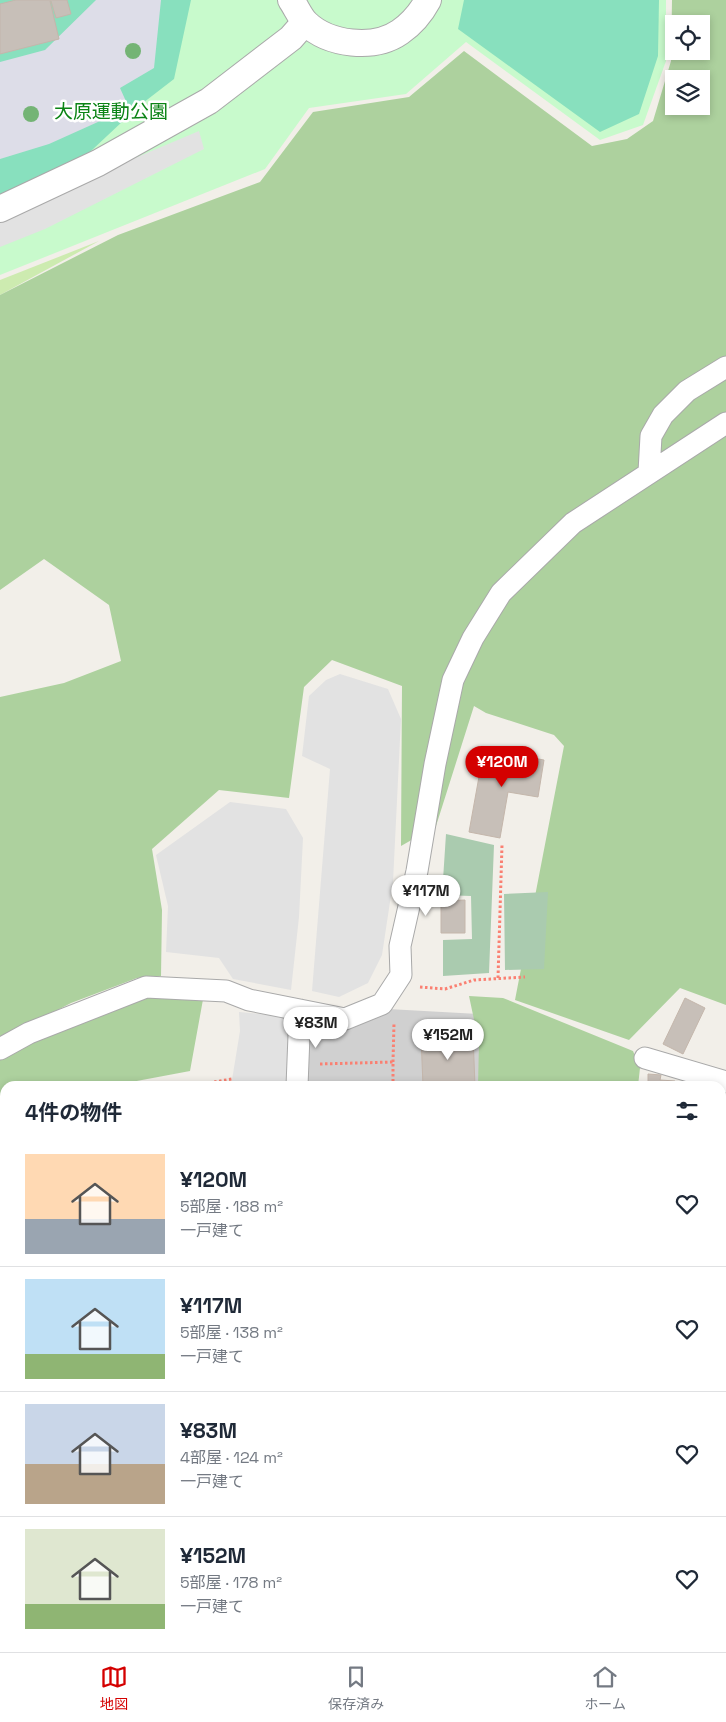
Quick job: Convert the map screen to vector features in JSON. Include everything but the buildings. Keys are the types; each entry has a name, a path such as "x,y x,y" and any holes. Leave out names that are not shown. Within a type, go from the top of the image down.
{"street":[{"path":"291,0 305,22 321,34 347,43 374,42 399,33 419,15 428,0"},
{"path":"0,209 98,163 209,101 291,38 305,22"},
{"path":"649,472 650,436 663,415 687,391 726,367"},
{"path":"0,1049 29,1033 146,987 226,991 249,1000 345,1019 382,1004 401,975 400,946 418,871 435,764 452,680 473,638 500,593 573,522 726,423"},
{"path":"297,1081 300,1010"},
{"path":"645,1058 723,1081"}],"path":[{"path":"498,978 502,845"},
{"path":"395,985 445,989 474,980 525,977"},
{"path":"297,1065 393,1062 393,1081"},
{"path":"220,1081 232,1079"}],"shaded area":[{"path":"96,0 161,0 154,68 120,88 129,108 49,144 0,159 0,62 45,50"},
{"path":"199,131 204,149 45,229 0,247 0,215"},
{"path":"340,674 388,689 401,719 393,882 382,955 368,983 339,997 312,991 330,769 302,756 309,696 326,680"},
{"path":"230,802 286,809 303,838 299,917 291,990 233,979 219,958 166,952 168,906 156,855"},
{"path":"446,834 494,845 489,973 443,976 443,940 472,939 471,896 442,895"},
{"path":"548,892 544,969 505,970 504,894"},
{"path":"388,1009 548,1018 550,1081 303,1081 304,1018"},
{"path":"239,1012 293,1017 291,1081 232,1081 240,1031"}],"green space":[{"name":"大原運動公園","path":"0,0 666,0 666,61 643,125 600,140 466,42 406,94 309,108 265,169 0,275"},
{"path":"0,0 191,0 174,79 139,106 12,225 0,232"},
{"path":"464,0 659,0 658,56 639,114 600,132 458,29"},
{"path":"672,0 726,0 726,1005 680,988 629,1040 515,1000 564,746 554,735 486,713 474,706 436,826 401,846 402,686 332,660 304,687 289,798 219,790 152,849 162,910 161,976 137,978 71,1003 0,1040 0,697 64,683 121,661 109,605 44,559 0,590 0,295 118,235 260,182 313,112 409,97 464,51 592,146 627,139 653,121 665,81 665,115 710,115 710,70 668,70 671,60 710,60 710,15 672,15"},
{"path":"99,241 0,295 0,280"},
{"path":"146,991 204,994 190,1071 137,1081 0,1081 0,1057"},
{"path":"469,996 503,998 633,1051 640,1068 639,1081 478,1081 479,1043"}]}
